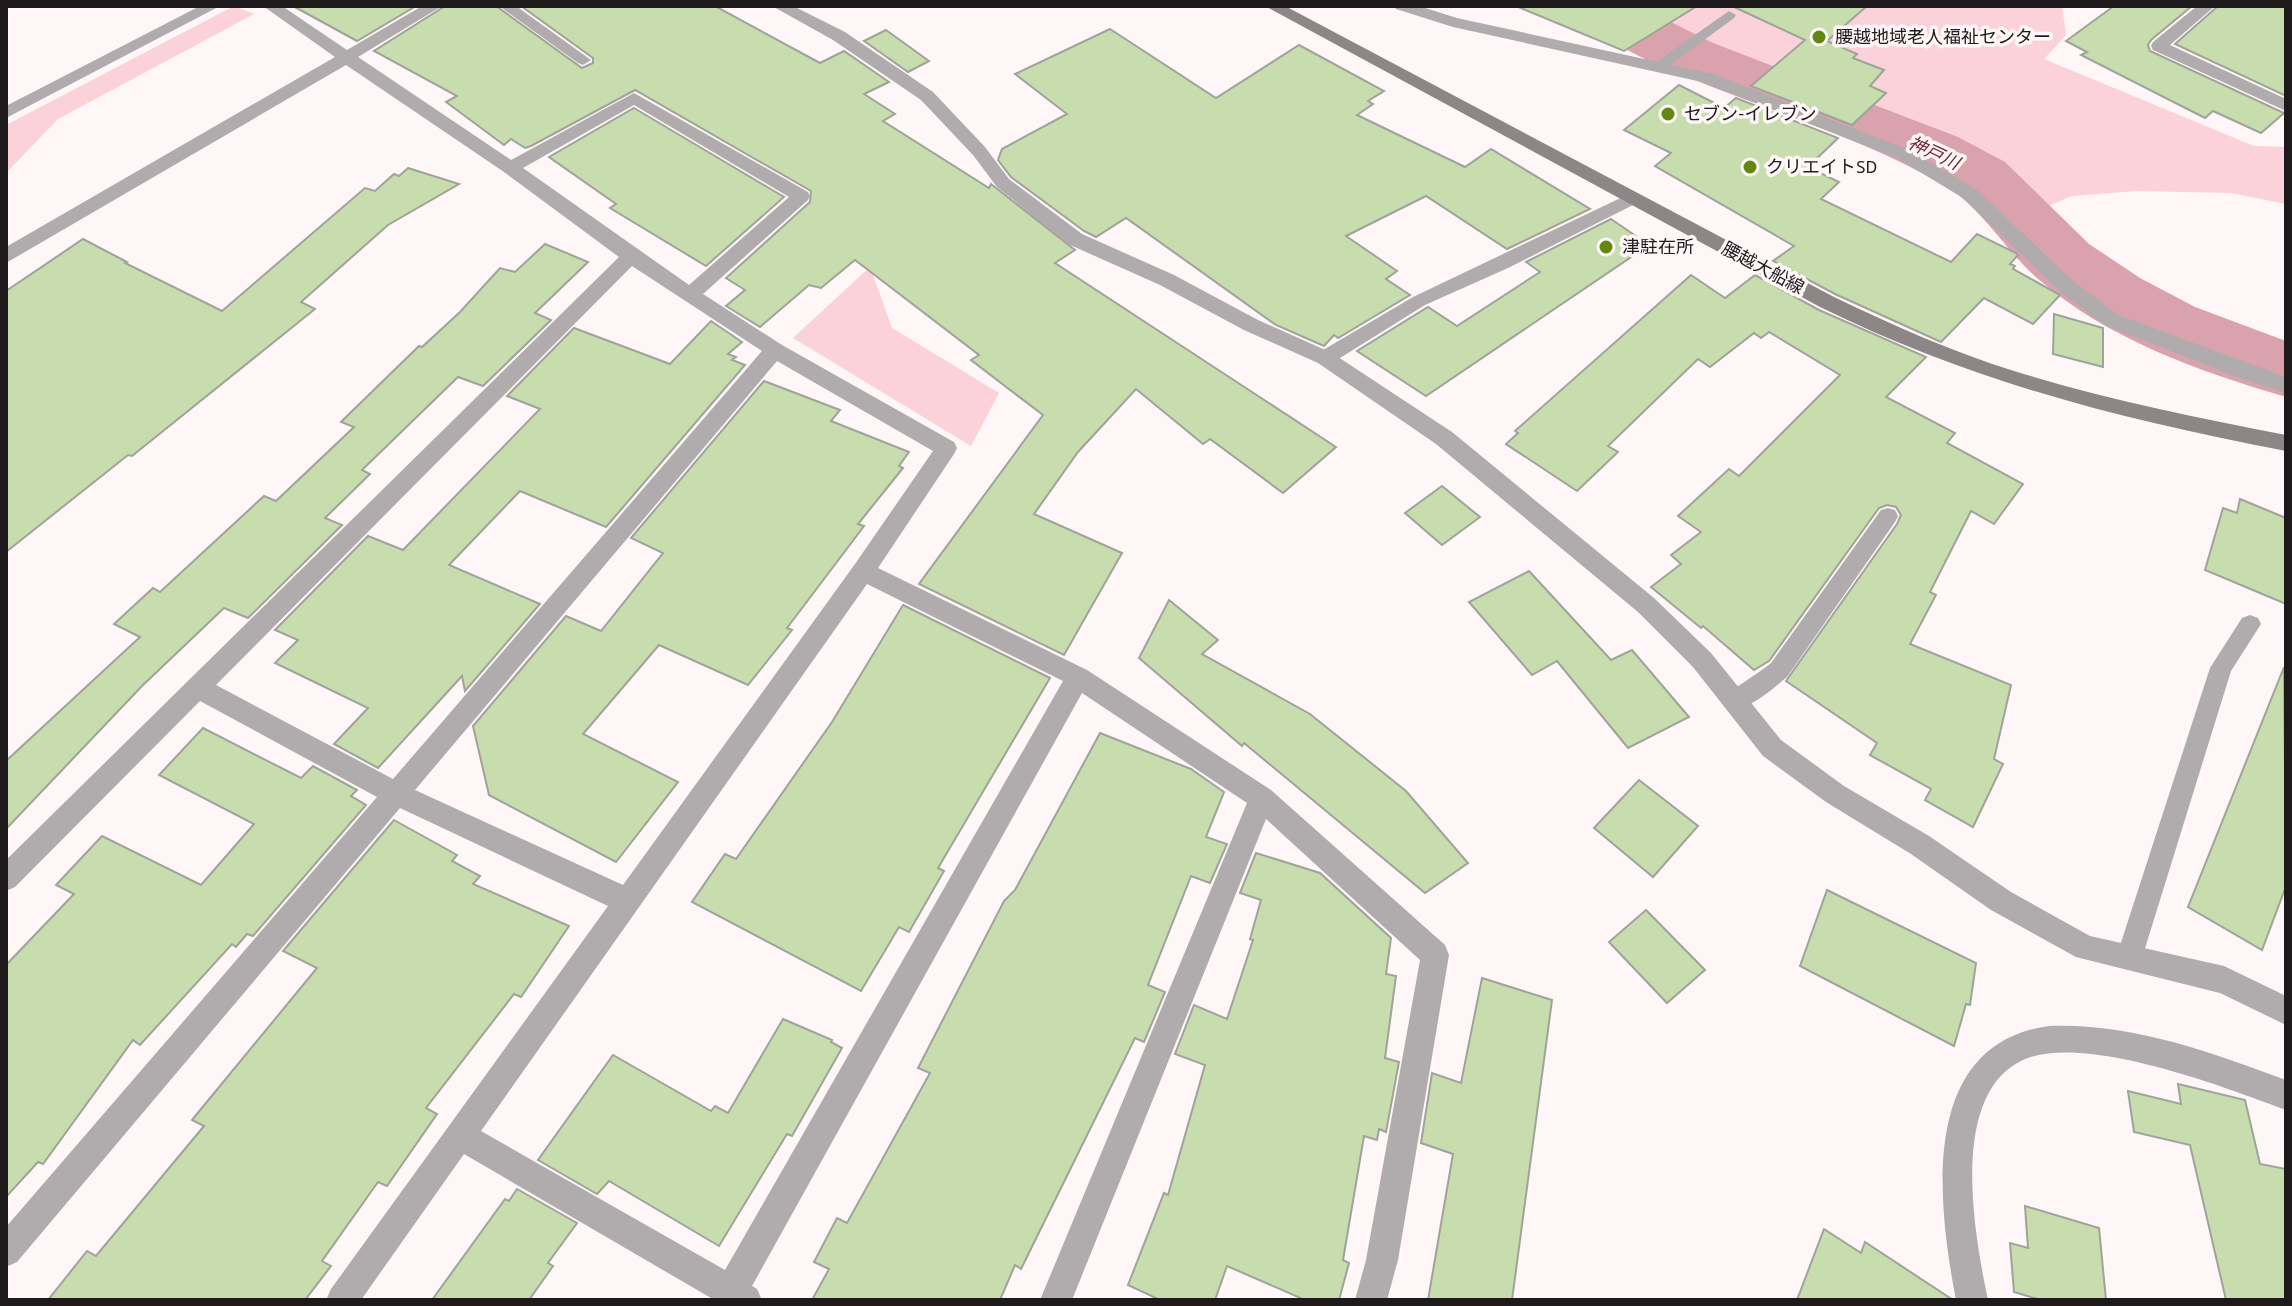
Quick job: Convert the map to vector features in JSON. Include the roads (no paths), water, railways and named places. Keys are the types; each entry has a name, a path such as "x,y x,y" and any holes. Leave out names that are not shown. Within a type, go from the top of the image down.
{"main road":[{"name":"腰越大船線","path":"1273,6 1631,199 1827,302 1916,344 2061,393 2188,425 2286,443"}],"street":[{"path":"6,113 212,6"},
{"path":"271,6 510,168 631,256 775,350 946,448 863,571 342,1300"},
{"path":"6,256 434,6"},
{"path":"780,6 839,36 927,96 979,151 1003,183 1075,239 1167,280 1251,325 1325,358 1444,438 1646,605 1702,660 1772,748 1835,794 1920,845 2001,901 2086,948 2224,980 2286,1011"},
{"path":"1402,6 1453,22 1664,63 1903,154 1970,194 2006,225 2065,285 2111,320 2194,354 2286,385"},
{"path":"2207,6 2159,46 2286,106"},
{"path":"510,168 634,98 801,196 691,294"},
{"path":"6,878 631,256"},
{"path":"6,1251 775,350"},
{"path":"863,571 1078,677 1262,798 1435,955 1382,1260 1371,1300"},
{"path":"459,1135 735,1297 1078,677"},
{"path":"197,687 396,794 625,900"},
{"path":"1056,1300 1262,798"},
{"path":"1972,1300 1964,1259 1956,1173 1965,1116 1978,1085 1992,1063 2012,1050 2074,1039 2161,1053 2286,1095"}],"lane":[{"path":"506,6 583,60"},
{"path":"1664,63 1729,15"},
{"path":"1325,358 1419,301 1502,264 1631,199"},
{"path":"1734,700 1759,687 1779,670 1888,516"},
{"path":"2129,958 2221,668 2250,624"}],"waterway":[{"name":"神戸川","path":"1594,6 1679,51 1900,137 1967,169 1994,188 2051,250 2088,280 2169,326 2286,369"}],"place":[{"name":"腰越地域老人福祉センター","path":"1819,37"},
{"name":"セブン-イレブン","path":"1668,114"},
{"name":"クリエイトSD","path":"1750,167"},
{"name":"津駐在所","path":"1606,247"}]}
